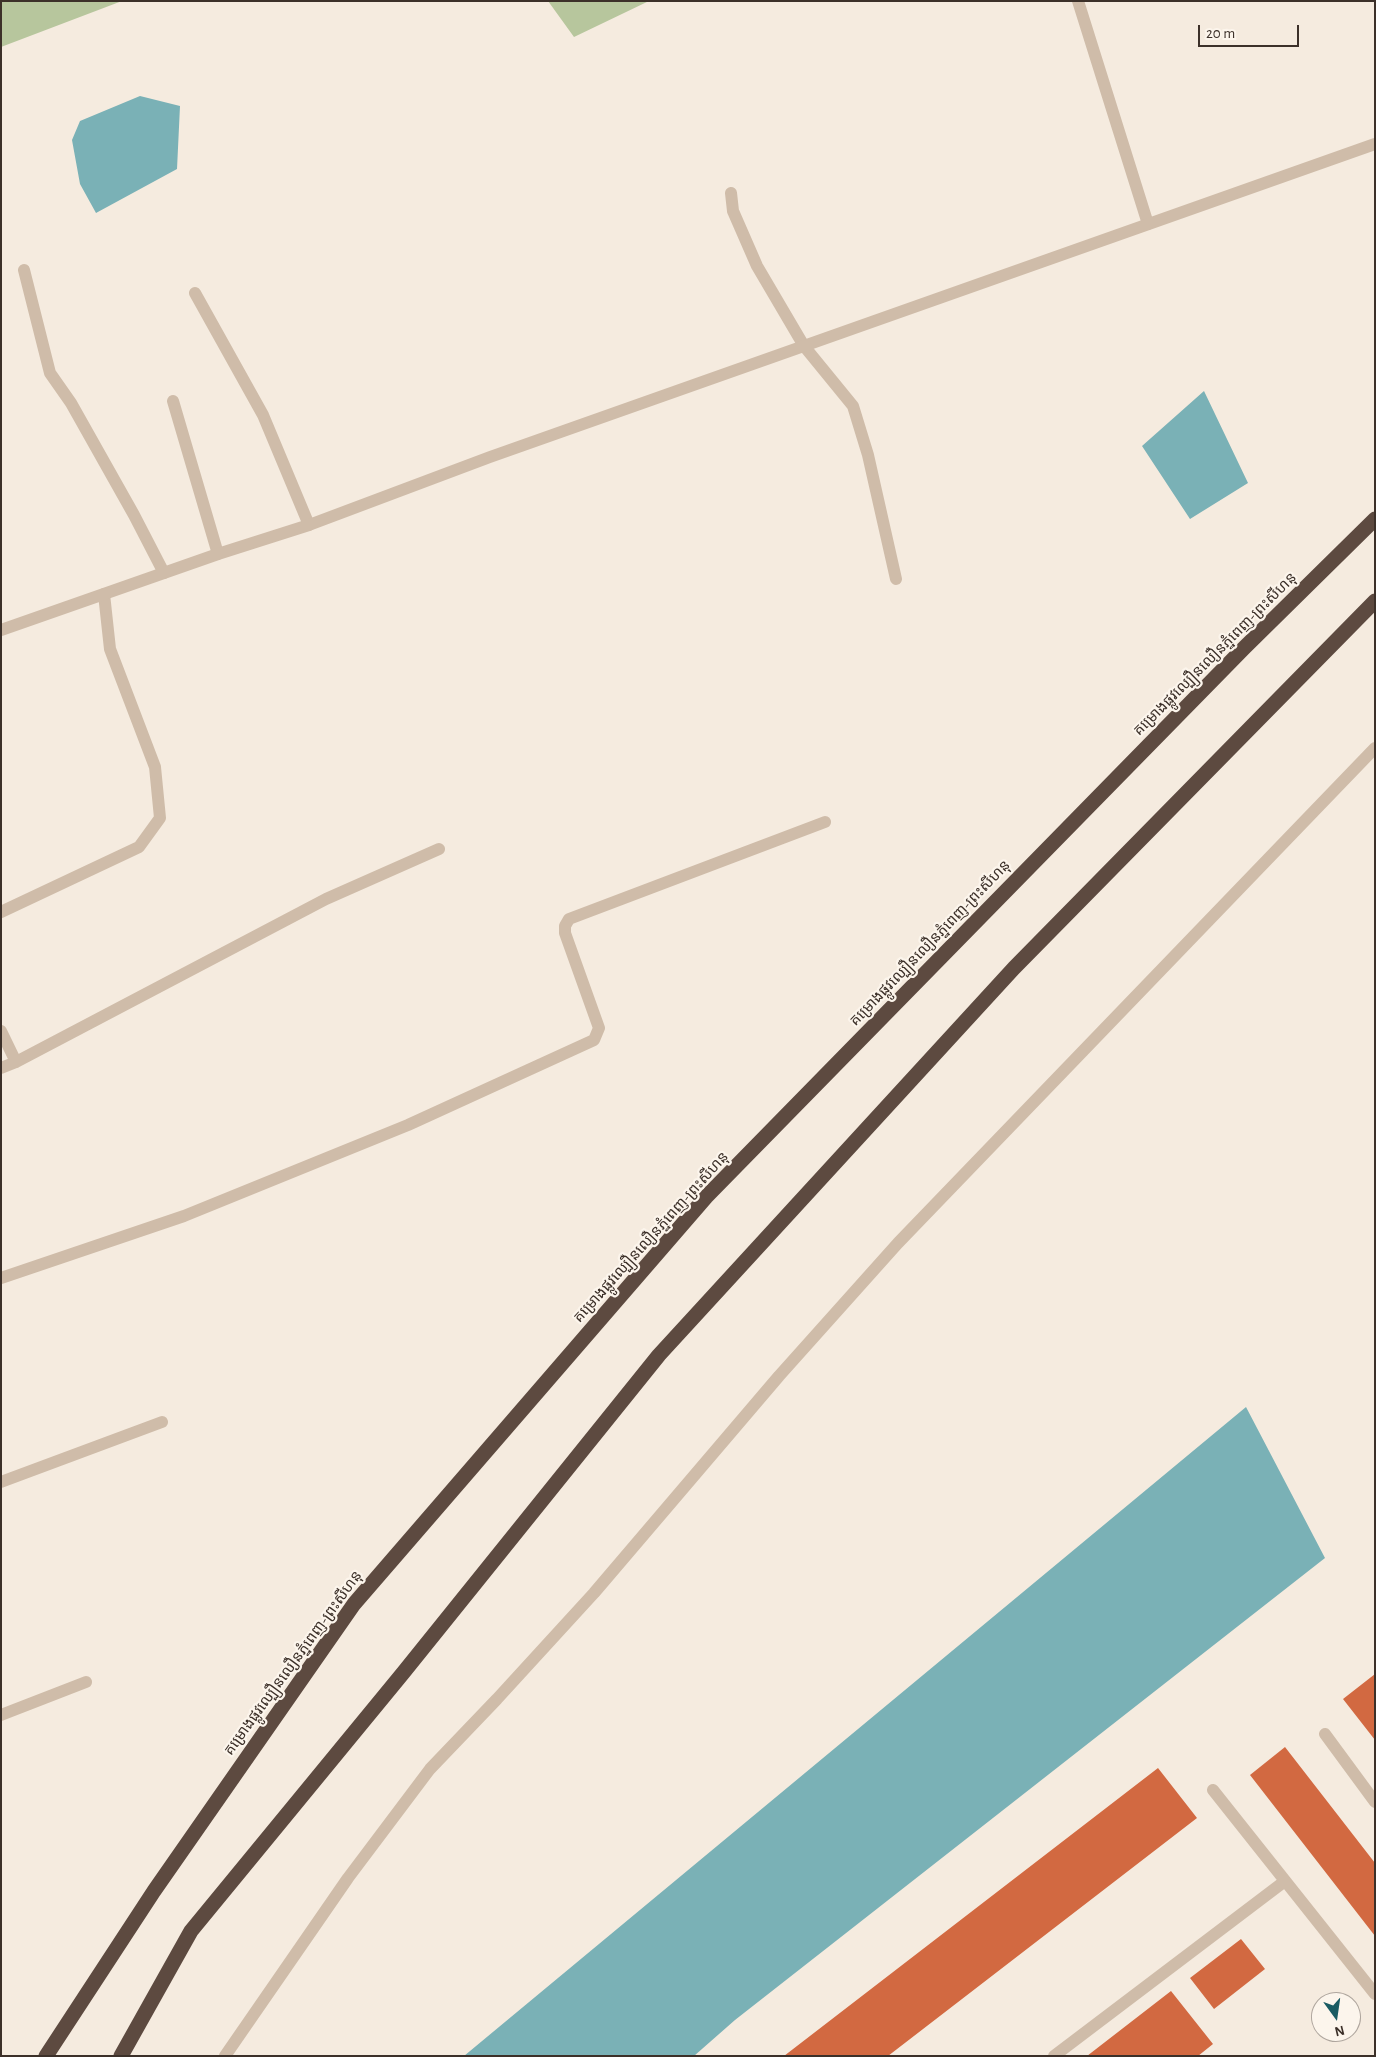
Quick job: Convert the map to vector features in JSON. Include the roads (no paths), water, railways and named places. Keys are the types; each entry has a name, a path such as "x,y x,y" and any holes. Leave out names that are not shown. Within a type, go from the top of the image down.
{"highway":[{"name":"គម្រោងផ្លូវល្បឿនលឿនភ្នំពេញ-ព្រះសីហនុ","path":"46,2056 165,1874 354,1604 386,1566 706,1197 1244,648 1375,519"},
{"path":"121,2056 191,1931 403,1673 659,1355 1014,968 1375,601"}],"street":[{"path":"1078,1 1148,224"},
{"path":"1,630 218,554 309,525 490,457 1375,144"},
{"path":"730,193 733,211 757,266 804,346 853,406 868,455 896,579"},
{"path":"24,270 50,373 71,403 134,515 164,573"},
{"path":"195,293 263,415 309,525"},
{"path":"173,401 218,554"},
{"path":"1,912 139,847 160,818 155,767 110,649 104,594"},
{"path":"225,2056 348,1878 430,1769 594,1593 779,1376 898,1243 1375,748"},
{"path":"1,1278 184,1216 408,1125 594,1040 599,1028 565,933 565,926 569,919 825,822"},
{"path":"1,1068 16,1062 326,899 439,849"},
{"path":"1,1031 16,1062"},
{"path":"1,1482 162,1422"},
{"path":"1,1715 86,1682"},
{"path":"1325,1734 1375,1802"},
{"path":"1213,1790 1373,1990"},
{"path":"1054,2056 1285,1881"}],"water":[{"path":"140,96 180,106 177,169 96,213 80,184 72,140 80,121"},
{"path":"1204,391 1248,483 1190,519 1142,446"},
{"path":"1246,1407 1325,1558 735,2020 694,2056 464,2056"}]}
